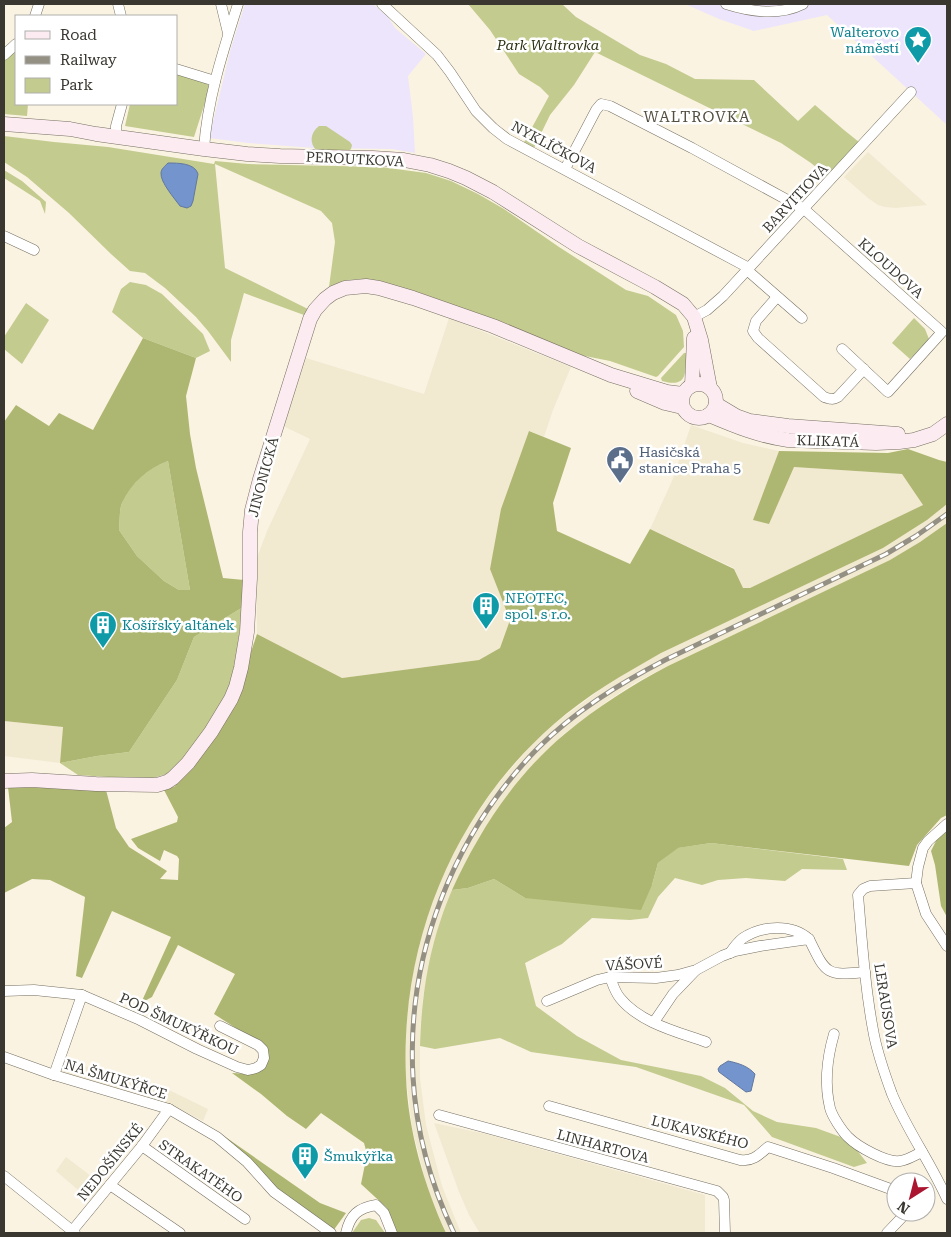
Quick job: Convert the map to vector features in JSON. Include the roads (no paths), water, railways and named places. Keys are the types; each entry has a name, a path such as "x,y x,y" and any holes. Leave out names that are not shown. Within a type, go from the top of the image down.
{"street":[{"path":"221,4 229,34"},
{"path":"204,149 205,130 215,81 238,4"},
{"name":"NYKLÍČKOVA","path":"382,4 436,55 450,72 476,111 507,139 748,269"},
{"path":"726,4 772,12 788,10 803,4"},
{"path":"4,55 15,45"},
{"path":"178,70 215,81"},
{"name":"BARVITIOVA","path":"694,318 720,299 911,92"},
{"path":"565,169 601,104 610,106 692,148 804,209"},
{"path":"116,136 116,126 122,105"},
{"name":"PEROUTKOVA","path":"4,124 70,129 204,149 280,156 391,159 416,162 466,178 493,192 578,246 678,300 688,308 694,318 701,340 710,388"},
{"name":"KLOUDOVA","path":"804,209 942,332 888,392 842,349"},
{"path":"4,236 34,250"},
{"path":"748,269 802,318"},
{"name":"JINONICKÁ","path":"4,780 157,785 173,778 188,763 211,732 231,698 244,657 252,510 260,480 310,319 320,303 333,293 353,286 379,288 493,326 611,375 667,392 686,395"},
{"path":"777,297 756,321 754,330 758,338 824,397 830,399 838,397 864,369"},
{"path":"686,395 702,384 710,388 715,396 712,410 703,418 687,414 686,395 694,318"},
{"name":"KLIKATÁ","path":"712,410 750,421 890,434 913,434 947,424"},
{"path":"947,824 928,841 924,848 916,882 926,914 947,946"},
{"name":"LERAUSOVA","path":"916,882 870,886 862,889 858,895 865,972 874,1036 883,1068 893,1095 947,1199"},
{"name":"VÁŠOVÉ","path":"730,953 737,943 744,938 770,928 787,928 809,939"},
{"path":"809,939 826,969 831,972 838,974 865,972"},
{"name":"VÁŠOVÉ","path":"547,1001 597,980 610,977 656,978 678,975 696,970 730,953 760,946 809,939"},
{"name":"VÁŠOVÉ","path":"654,1022 673,994 696,970"},
{"path":"610,977 614,989 628,1007 646,1019 706,1042"},
{"name":"POD ŠMUKÝŘKOU","path":"4,991 34,990 82,995 140,1020 238,1067 248,1070 261,1065 264,1058 263,1050 258,1045 220,1026"},
{"path":"54,1074 82,995"},
{"path":"834,1034 828,1062 827,1091 830,1109 848,1137 868,1151 890,1160 904,1160 922,1152"},
{"name":"NA ŠMUKÝŘCE","path":"4,1057 169,1108 217,1137 247,1162 274,1192 331,1233"},
{"name":"LUKAVSKÉHO","path":"549,1106 740,1160 754,1158 768,1148 886,1187"},
{"name":"NEDOŠÍNSKÉ","path":"73,1232 142,1146 169,1108"},
{"name":"LINHARTOVA","path":"438,1115 717,1191 724,1200 726,1233"},
{"name":"STRAKATÉHO","path":"142,1146 245,1219"},
{"path":"4,1176 73,1232"},
{"path":"110,1185 180,1233"},
{"path":"346,1233 349,1222 356,1212 368,1206 376,1205 384,1213 392,1233"},
{"path":"887,1233 897,1222"}],"water":[{"path":"168,163 190,166 198,174 193,201 191,206 187,208 180,206 161,177 163,168"},
{"path":"728,1061 743,1065 755,1074 751,1091 746,1092 719,1072 720,1066"}],"railway":[{"path":"454,1233 438,1196 421,1137 413,1077 413,1031 418,986 427,942 441,899 459,858 482,819 508,782 538,748 567,722 598,699 665,660 886,554 947,514"}],"place":[{"name":"Walterovo náměstí","path":"918,64"},
{"name":"Hasičská stanice Praha 5","path":"620,484"},
{"name":"NEOTEC, spol. s r.o.","path":"486,630"},
{"name":"Košířský altánek","path":"103,649"},
{"name":"Šmukýřka","path":"305,1180"}],"district":[{"name":"WALTROVKA","path":"697,117"}],"park label":[{"name":"Park Waltrovka","path":"548,45"}]}
